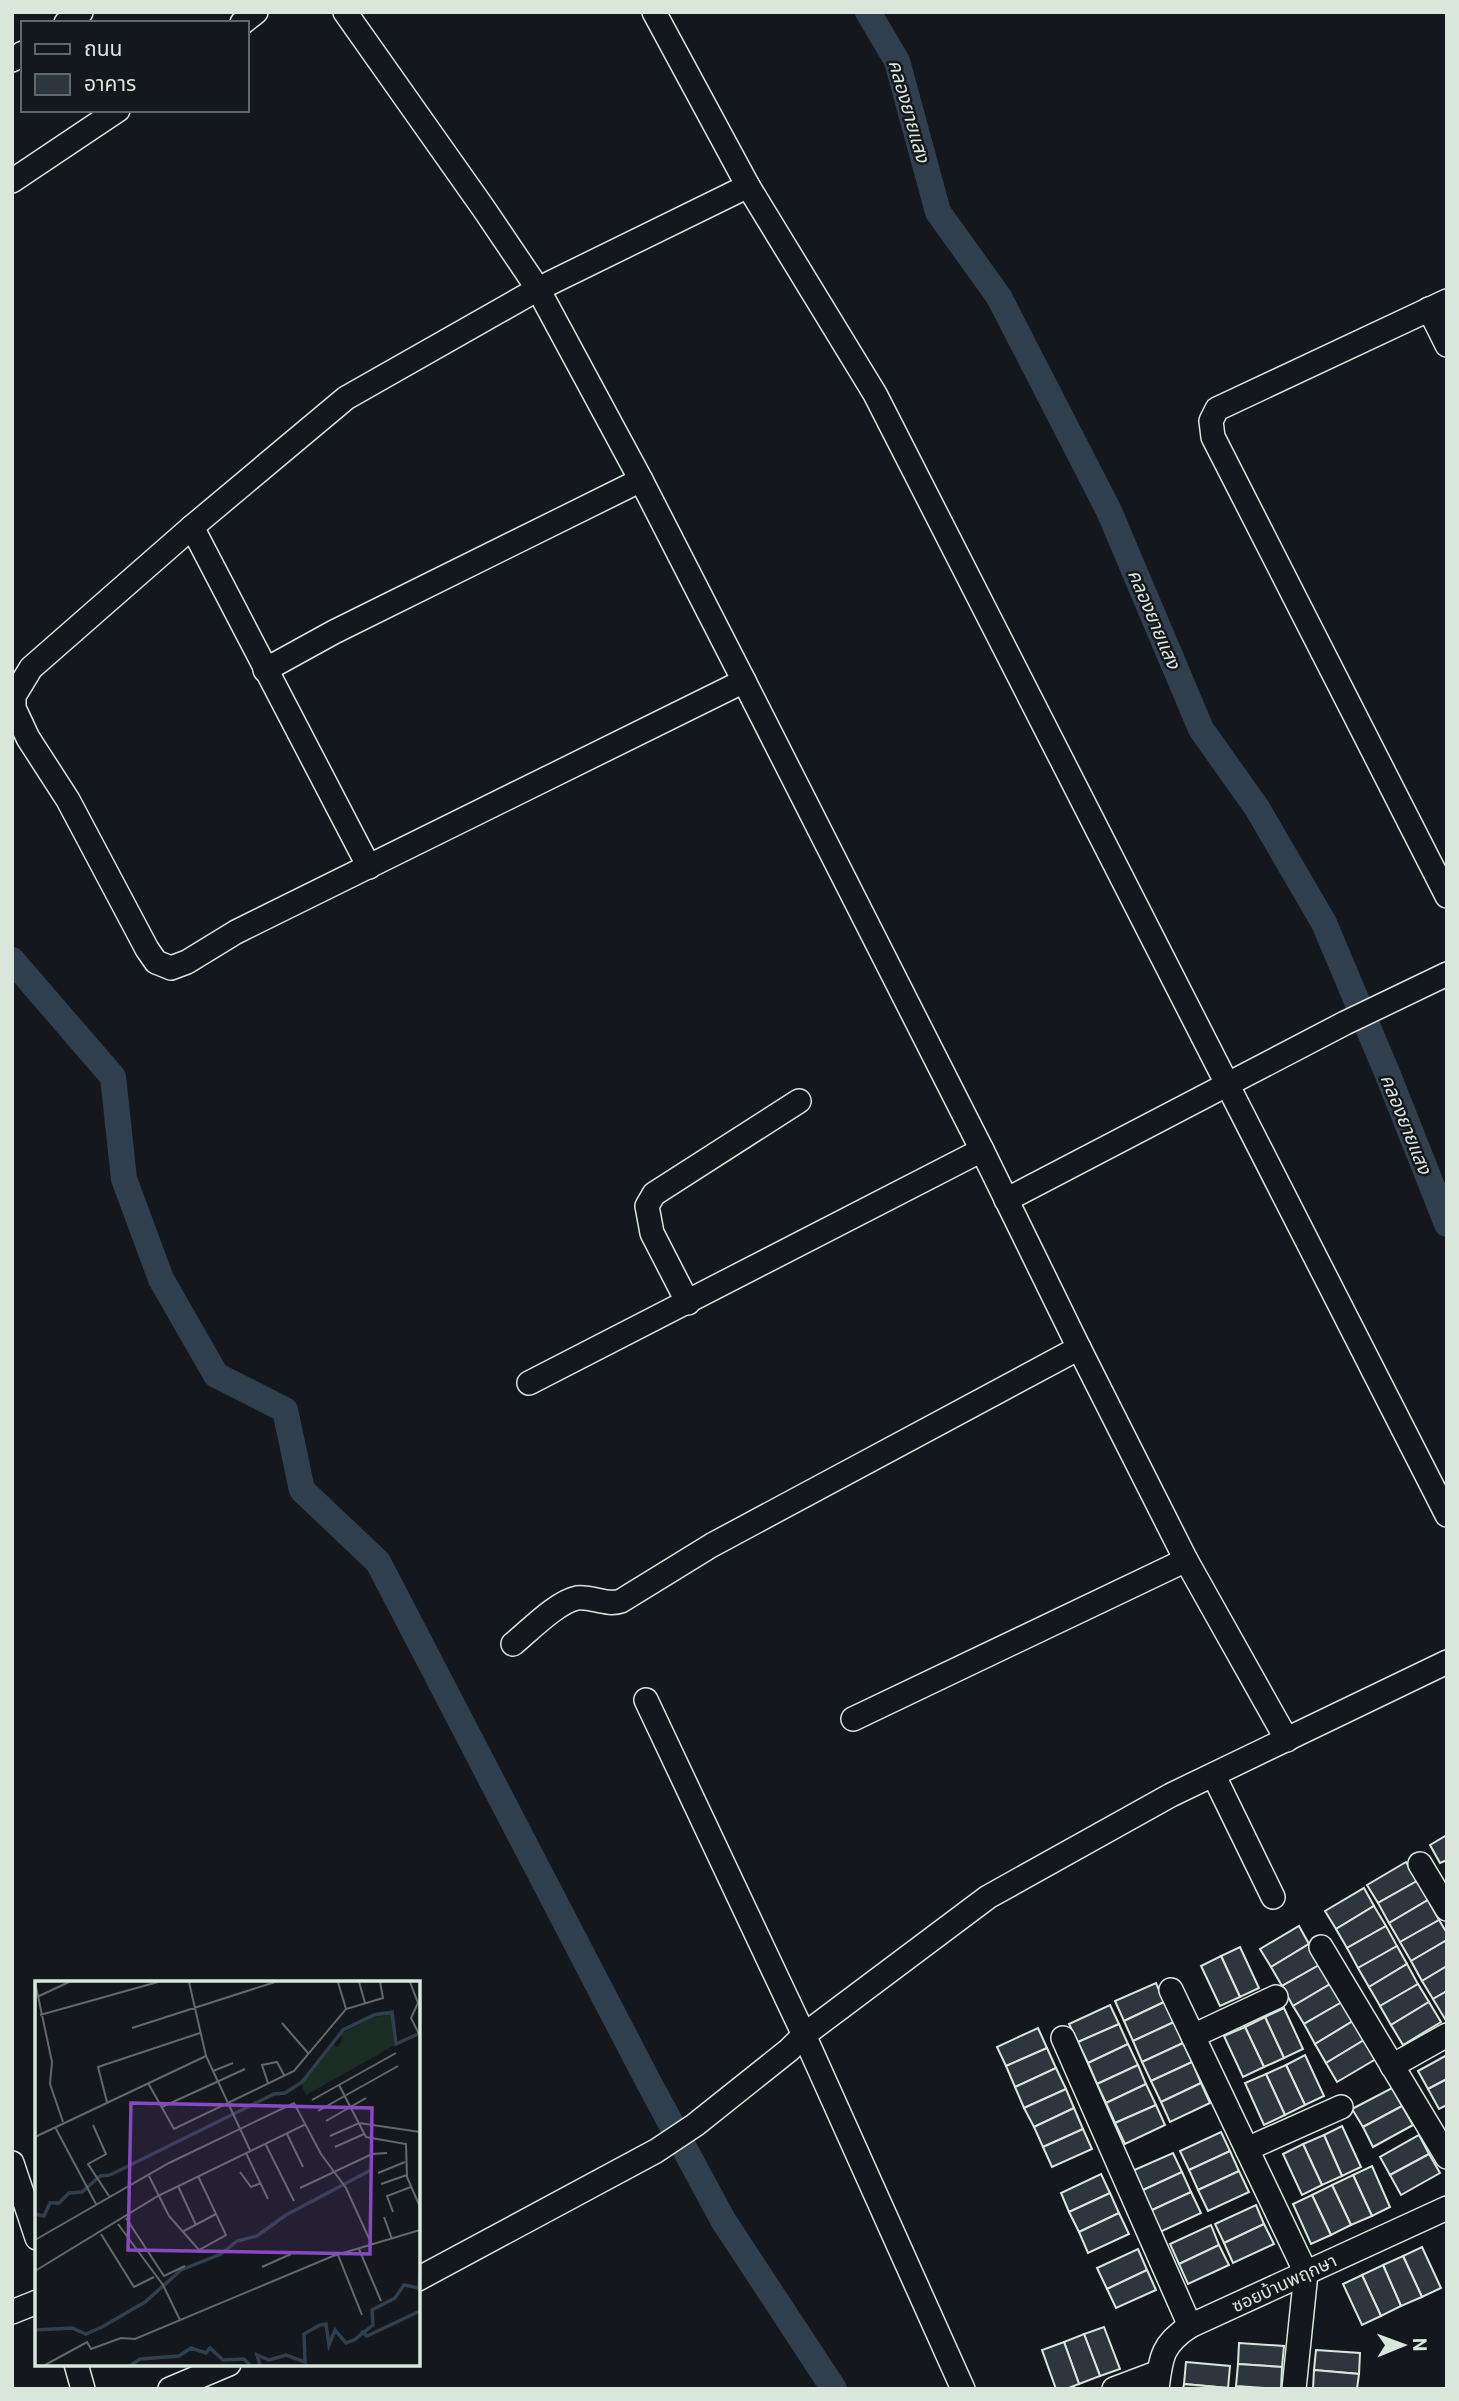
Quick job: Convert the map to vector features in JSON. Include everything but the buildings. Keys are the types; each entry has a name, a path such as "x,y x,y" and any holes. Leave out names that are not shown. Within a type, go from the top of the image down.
{"street":[{"path":"345,12 538,289 641,480 744,681 1186,1560 1287,1740"},
{"path":"654,12 748,186 875,394 1447,1515"},
{"path":"12,181 115,112"},
{"path":"744,681 236,932 171,968 156,962 146,949 68,800 28,738 14,708 14,696 31,668 192,527 346,398 538,289 748,186"},
{"path":"1447,345 1438,305 1217,409 1211,421 1213,437 1447,896"},
{"path":"265,670 334,632 641,480"},
{"path":"192,527 369,867"},
{"path":"1006,1200 1345,1023 1447,974"},
{"path":"688,1303 652,1233 647,1206 654,1194 799,1101"},
{"path":"530,1383 982,1150"},
{"path":"513,1644 564,1604 577,1598 614,1603 621,1601 712,1545 1079,1348"},
{"path":"853,1719 1186,1560"},
{"path":"420,2278 656,2151 695,2124 789,2050 804,2035 988,1897 1171,1796 1447,1662"},
{"path":"646,1700 804,2035 963,2389"},
{"path":"1214,1776 1273,1897"},
{"path":"1420,1864 1447,1909"},
{"path":"1321,1947 1447,2157"},
{"path":"1171,1990 1306,2273 1294,2389"},
{"path":"1193,2036 1276,1997"},
{"path":"1392,2066 1447,2035"},
{"path":"1062,2038 1190,2326"},
{"path":"1247,2149 1341,2108"},
{"path":"12,2163 35,2232"},
{"name":"ซอยบ้านพฤกษา","path":"1158,2380 1163,2353 1168,2345 1190,2326 1447,2207"},
{"path":"12,2312 35,2302"},
{"path":"77,2366 83,2389"},
{"path":"170,2389 224,2366"},
{"path":"1114,2389 1158,2380"}],"waterway":[{"name":"คลองยายแสง","path":"868,12 897,61 938,212 999,297 1109,511 1201,729 1257,808 1324,923 1447,1224"},
{"path":"12,960 113,1077 124,1179 161,1279 216,1375 285,1410 302,1490 378,1562 723,2220 834,2389"}]}
